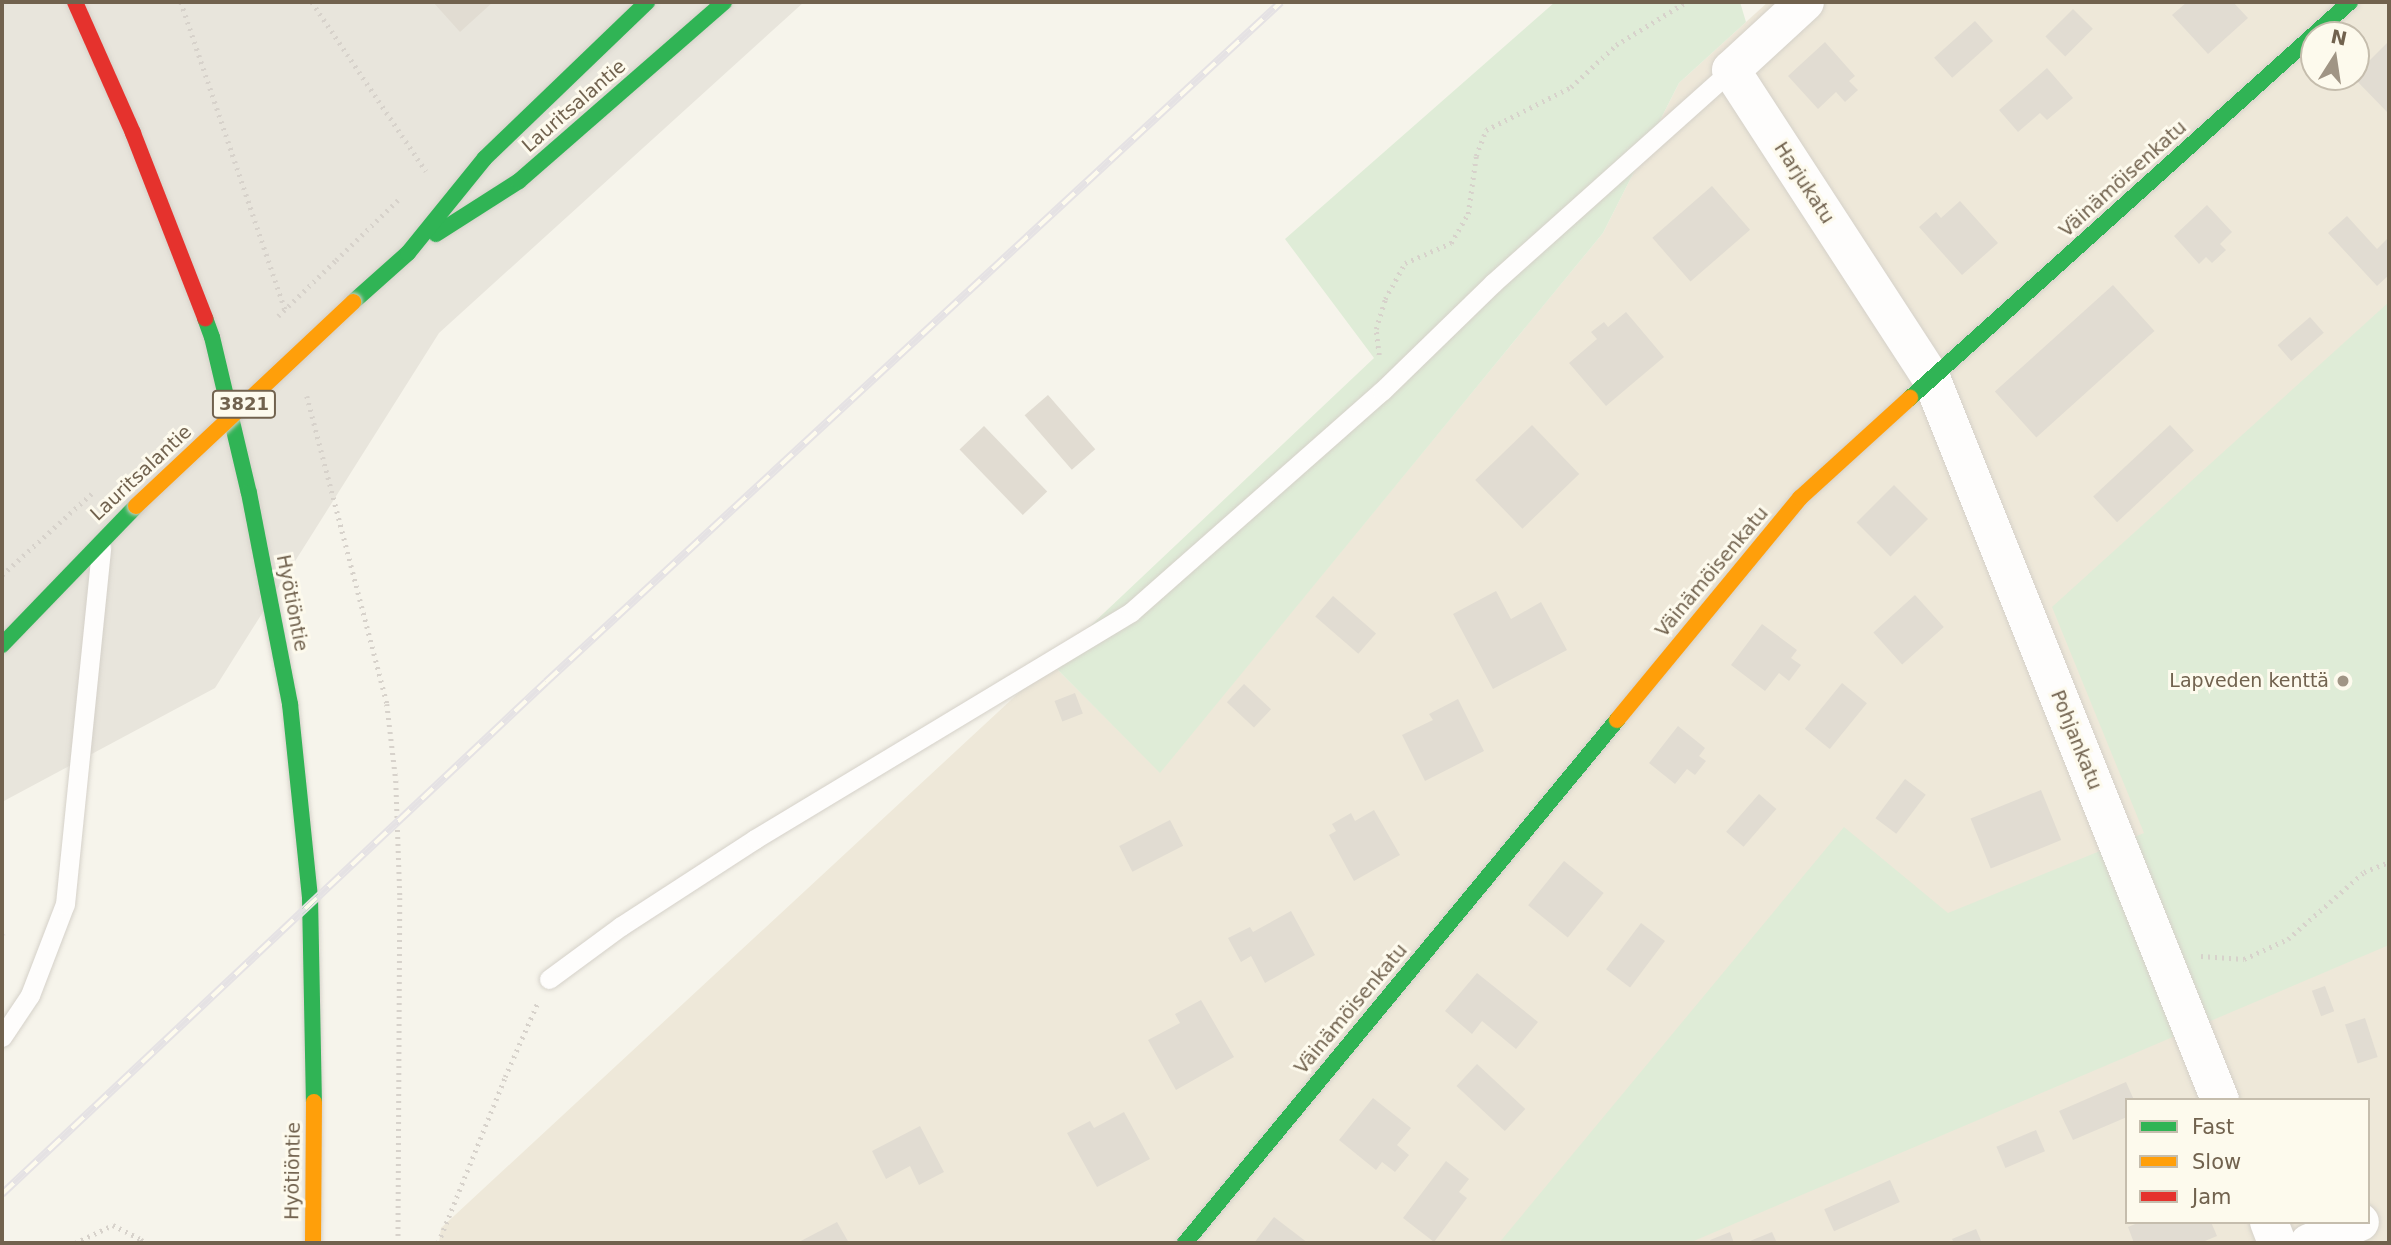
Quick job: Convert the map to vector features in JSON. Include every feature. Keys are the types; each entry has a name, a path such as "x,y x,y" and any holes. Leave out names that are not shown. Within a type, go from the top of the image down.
{"main road":[{"name":"Hyötiöntie","path":"75,2 133,133 212,337 249,493 285,678 310,897 315,1157 313,1243"},
{"name":"Lauritsalantie","path":"408,253 485,158 647,2"},
{"name":"Lauritsalantie","path":"2,646 102,538 353,302 408,253 519,181 724,2"},
{"name":"Väinämöisenkatu","path":"1185,1243 1800,498 2350,2"}],"street":[{"path":"1731,70 1805,2"},
{"name":"Harjukatu","path":"1731,70 1932,380"},
{"name":"Pohjankatu","path":"1932,380 2219,1098"},
{"path":"2370,1218 2389,1210"},
{"path":"2270,1224 2277,1243"},
{"path":"2309,1243 2355,1224"}],"lane":[{"path":"549,979 621,926 755,839 1131,612 1382,391 1493,283 1731,70"},
{"path":"2,1037 30,995 65,904 102,538"}],"path":[{"path":"181,2 278,283 288,322"},
{"path":"312,2 427,172"},
{"path":"1382,391 1376,329 1385,299 1405,263 1451,243 1468,214 1476,156 1486,130 1570,87 1616,45 1686,2"},
{"path":"305,388 387,704 396,782 400,898 398,1243"},
{"path":"2,575 95,490"},
{"path":"2189,955 2244,959 2288,939 2364,872 2389,862"},
{"path":"438,1243 505,1077 549,979"},
{"path":"75,1243 113,1225 144,1243"}],"shaded area":[{"path":"2,2 804,2 439,333 215,688 2,802"},
{"path":"1768,2 2389,2 2389,1243 439,1243 441,1228 1051,663 1160,772 1603,233 1679,83"}],"green space":[{"path":"1555,2 1740,2 1746,22 1679,83 1603,233 1160,773 1051,663 1374,358 1285,239"},
{"path":"2389,302 2389,945 1689,1243 1499,1243 1844,827 1948,913 2144,833 2052,607"}],"building":[{"path":"433,2 493,2 460,32"},
{"path":"2187,2 2233,2 2248,18 2208,54 2172,15"},
{"path":"2073,9 2093,29 2065,56 2045,37"},
{"path":"1975,21 1993,41 1952,78 1934,58"},
{"path":"2389,41 2389,114 2367,91 2370,91 2370,60"},
{"path":"1825,42 1855,76 1849,81 1858,90 1845,102 1836,92 1818,109 1788,76"},
{"path":"2047,68 2073,98 2047,120 2040,113 2018,132 1999,110"},
{"path":"1712,186 1750,230 1690,282 1652,238"},
{"path":"1960,201 1998,243 1962,275 1919,227 1936,212 1941,218"},
{"path":"2207,205 2232,232 2220,244 2226,250 2212,263 2206,257 2199,264 2174,236"},
{"path":"2347,216 2377,249 2389,237 2389,275 2377,286 2328,233"},
{"path":"2113,285 2154,331 2036,437 1995,391"},
{"path":"1626,312 1664,357 1606,406 1569,363 1597,339 1591,332 1604,322 1608,327"},
{"path":"2310,317 2324,333 2291,361 2278,345"},
{"path":"1048,395 1095,449 1072,470 1025,415"},
{"path":"1532,425 1579,474 1522,529 1475,480"},
{"path":"2170,425 2194,451 2117,522 2093,497"},
{"path":"984,426 1047,491 1023,515 960,450"},
{"path":"1894,485 1928,519 1890,556 1857,522"},
{"path":"1496,591 1511,619 1541,602 1567,650 1493,689 1453,614"},
{"path":"1915,595 1944,627 1902,664 1873,632"},
{"path":"1333,596 1376,633 1358,654 1315,616"},
{"path":"1762,624 1797,650 1791,658 1801,665 1789,681 1779,673 1765,691 1731,665"},
{"path":"1842,683 1867,703 1830,749 1805,729"},
{"path":"1244,684 1271,709 1254,728 1227,702"},
{"path":"1075,693 1083,714 1062,721 1054,701"},
{"path":"1458,699 1484,751 1425,781 1402,735 1433,720 1429,714"},
{"path":"1678,726 1705,748 1699,756 1706,761 1695,775 1687,769 1675,784 1649,763"},
{"path":"1905,779 1926,795 1896,834 1876,818"},
{"path":"2041,790 2061,840 1991,869 1971,818"},
{"path":"1759,794 1776,809 1744,847 1726,832"},
{"path":"1374,810 1400,855 1354,881 1329,835 1336,831 1332,824 1351,813 1355,821"},
{"path":"1170,820 1183,846 1132,872 1119,846"},
{"path":"1564,861 1604,893 1568,937 1528,905"},
{"path":"1291,911 1315,955 1265,983 1251,956 1241,962 1228,938 1250,927 1253,932"},
{"path":"1641,923 1665,941 1630,987 1606,969"},
{"path":"1477,973 1538,1022 1516,1049 1482,1021 1472,1034 1445,1011"},
{"path":"2325,986 2334,1011 2321,1016 2312,991"},
{"path":"1201,1000 1234,1057 1176,1090 1148,1040 1180,1023 1175,1014"},
{"path":"2365,1018 2378,1057 2358,1063 2345,1024"},
{"path":"1477,1064 1525,1109 1505,1131 1457,1086"},
{"path":"2126,1082 2133,1098 2125,1098 2125,1118 2073,1140 2059,1111"},
{"path":"1373,1098 1411,1128 1397,1145 1409,1155 1395,1172 1382,1162 1376,1170 1339,1140"},
{"path":"1124,1112 1150,1159 1097,1187 1067,1133 1090,1121 1094,1128"},
{"path":"920,1126 944,1172 919,1185 910,1166 886,1179 872,1151"},
{"path":"2036,1130 2045,1151 2005,1168 1996,1147"},
{"path":"1446,1161 1469,1179 1459,1192 1467,1198 1434,1242 1403,1218"},
{"path":"1890,1180 1900,1202 1834,1231 1824,1209"},
{"path":"1274,1217 1308,1243 1254,1243"},
{"path":"837,1222 849,1243 797,1243"},
{"path":"2135,1224 2212,1224 2217,1236 2200,1243 2134,1243 2128,1227"},
{"path":"1976,1229 1982,1243 1954,1243 1952,1239"},
{"path":"1730,1232 1734,1243 1711,1243 1710,1240"},
{"path":"1772,1232 1777,1243 1745,1243"}],"railway":[{"path":"2,1194 546,682 1281,2"}],"traffic: fast":[{"path":"353,302 408,253 485,158 647,2"},
{"path":"436,234 519,181 724,2"},
{"path":"1910,398 2350,2"},
{"path":"205,318 212,337 249,493 290,704 310,897 314,1102"},
{"path":"2,645 136,506"},
{"path":"1185,1243 1617,720"}],"traffic: slow":[{"path":"136,506 353,302"},
{"path":"1617,720 1800,498 1910,398"},
{"path":"313,1243 314,1102"}],"traffic: jam":[{"path":"75,2 133,133 205,318"}],"place":[{"name":"Lapveden kenttä","path":"2343,681"}]}
